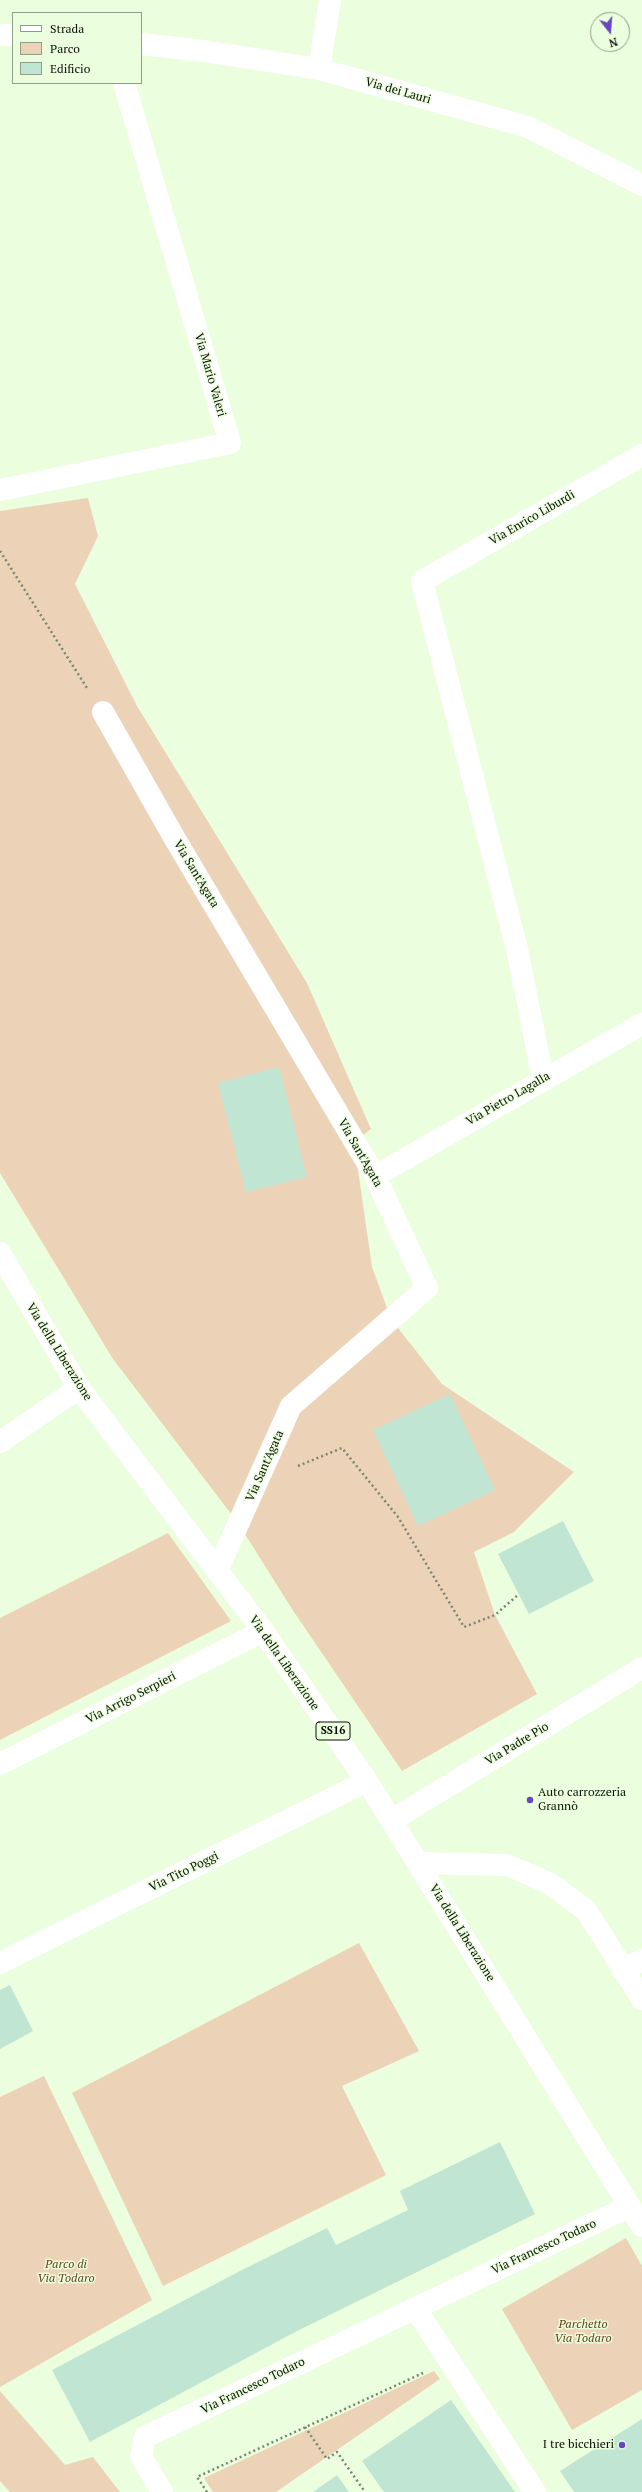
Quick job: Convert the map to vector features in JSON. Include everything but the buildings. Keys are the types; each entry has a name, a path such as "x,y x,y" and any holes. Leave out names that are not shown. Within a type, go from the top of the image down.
{"street":[{"path":"319,69 330,0"},
{"path":"0,35 12,36"},
{"name":"Via dei Lauri","path":"142,44 204,51 319,69 528,127 642,185"},
{"name":"Via Mario Valeri","path":"0,490 230,442 124,84"},
{"name":"Via Enrico Liburdi","path":"543,1078 517,949 422,581 642,455"},
{"name":"Via Sant'Agata","path":"103,712 175,838 375,1176 427,1288 291,1406 217,1570"},
{"name":"Via Pietro Lagalla","path":"375,1176 543,1078 642,1024"},
{"name":"Via della Liberazione","path":"0,1253 79,1388 263,1631 367,1781 642,2226"},
{"path":"0,1442 79,1388"},
{"name":"Via Arrigo Serpieri","path":"0,1764 263,1631"},
{"name":"Via Padre Pio","path":"392,1820 642,1668"},
{"name":"Via Tito Poggi","path":"0,1963 367,1781"},
{"path":"419,1863 507,1865 549,1883 586,1910 633,1965 642,1999"},
{"name":"Via Francesco Todaro","path":"162,2492 141,2456 145,2437 630,2206"},
{"path":"415,2308 535,2492"}],"path":[{"path":"0,551 103,712"},
{"path":"258,1481 342,1448 398,1517 464,1627 495,1615 519,1594"},
{"path":"207,2492 196,2477 424,2372"},
{"path":"305,2427 327,2459 337,2452 365,2492"}],"green space":[{"path":"88,498 98,536 75,584 137,706 307,983 371,1129 354,1142 372,1267 391,1319 442,1384 574,1472 514,1532 474,1552 495,1615 537,1694 402,1771 292,1609 238,1523 113,1359 0,1173 0,511"},
{"path":"168,1533 231,1621 0,1740 0,1618"},
{"path":"359,1943 419,2051 342,2086 386,2175 163,2286 72,2093"},
{"name":"Parco di Via Todaro","path":"44,2076 152,2300 0,2387 0,2097"},
{"name":"Parchetto Via Todaro","path":"626,2238 642,2266 642,2390 572,2430 502,2309"},
{"path":"434,2371 440,2379 276,2492 213,2492 204,2478"},
{"path":"0,2391 65,2465 93,2457 120,2492 10,2492 0,2481"}],"place":[{"name":"Auto carrozzeria Grannò","path":"530,1800"},
{"name":"I tre bicchieri","path":"622,2445"}]}
